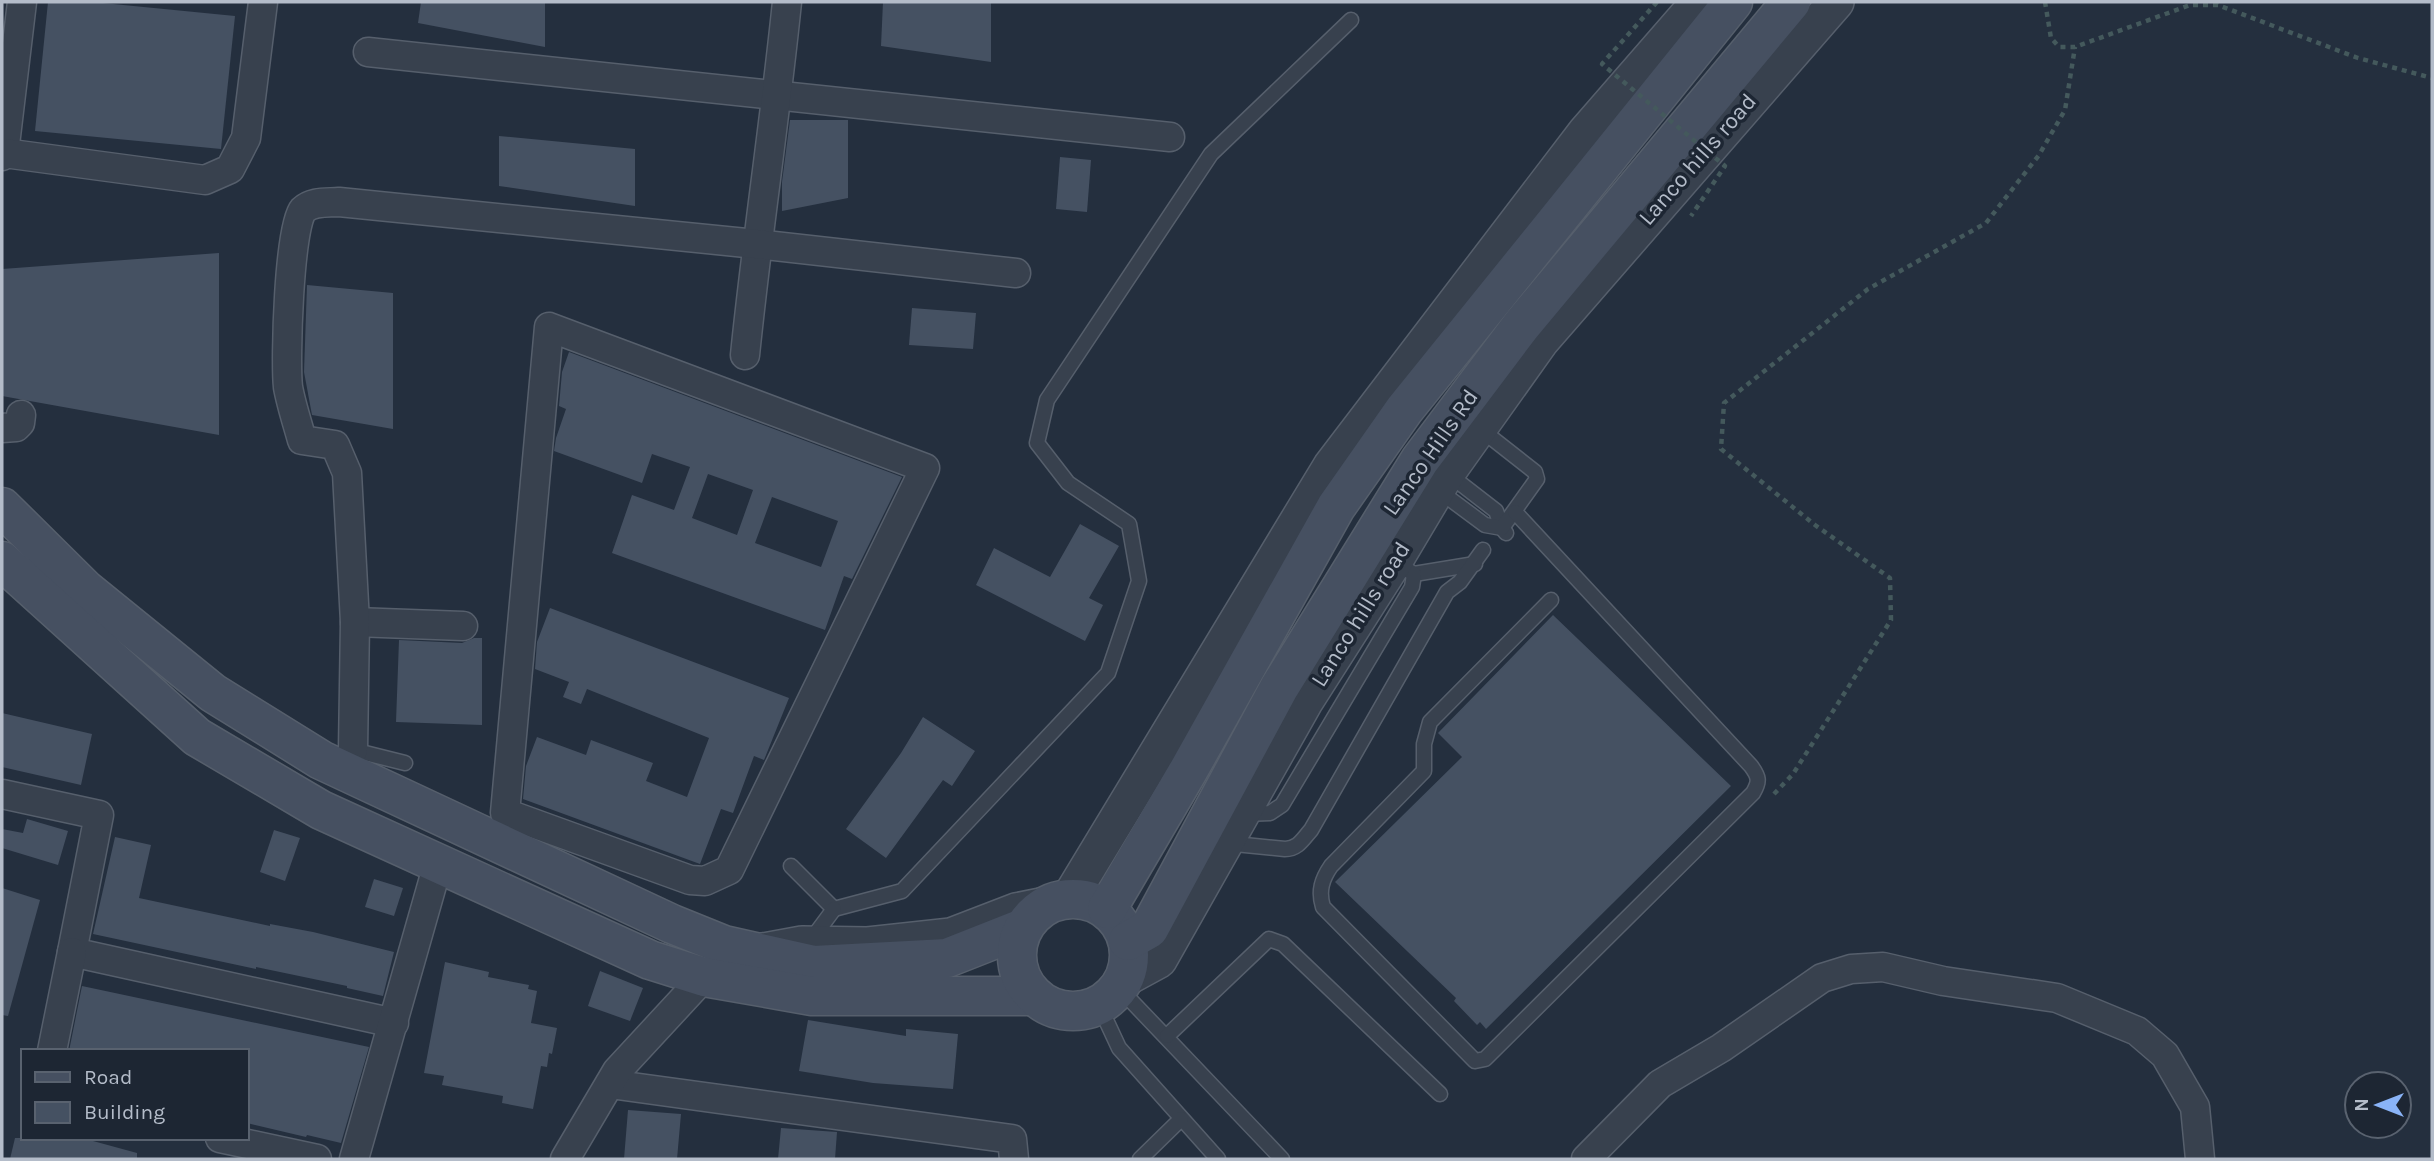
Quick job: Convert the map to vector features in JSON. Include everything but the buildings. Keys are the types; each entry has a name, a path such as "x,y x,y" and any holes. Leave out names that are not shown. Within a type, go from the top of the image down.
{"main road":[{"name":"Lanco Hills Rd","path":"1128,941 1149,929 1292,694 1420,460 1531,334 1754,44 1791,2"},
{"name":"Lanco Hills Rd","path":"1107,909 1161,819 1336,507 1376,428 1404,410 1719,5"},
{"path":"1719,5 1754,44"},
{"path":"2,507 84,611 197,737 321,810 650,960 704,978 811,996 1034,996"},
{"path":"2,561 321,761 349,760 587,884 724,945 814,965 947,958 1047,910 1090,900 1107,909 1121,923 1128,941 1129,961 1114,991 1083,1011 1065,1011 1048,1006 1034,996 1024,982 1018,966 1017,946 1047,910"}],"street":[{"path":"22,2 3,155 205,180 230,169 246,138 262,2"},
{"path":"745,355 756,244 778,97 787,2"},
{"name":"Lanco hills road","path":"1114,991 1159,960 1232,829 1292,694 1404,568 1442,481 1479,428 1531,334 1836,2"},
{"path":"368,52 1170,138"},
{"path":"349,760 355,622 346,473 335,444 302,440 288,387 287,312 294,246 301,212 311,204 339,202 1016,273"},
{"path":"549,327 925,468 729,870 705,881 690,880 587,843 505,813 549,327"},
{"path":"756,952 808,944 868,945 951,936 1016,911 1047,910 1331,466 1376,428"},
{"path":"355,622 463,626"},
{"path":"2,794 99,816 52,1049"},
{"path":"587,843 587,884"},
{"path":"587,884 615,853"},
{"path":"354,1159 438,864"},
{"path":"72,952 394,1023"},
{"path":"1586,1159 1660,1084 1721,1048 1822,978 1851,970 1883,967 1943,981 2057,998 2137,1031 2165,1055 2195,1107 2200,1159"},
{"path":"565,1159 617,1071 704,978"},
{"path":"610,1084 1012,1139 1014,1159"},
{"path":"229,1140 317,1159"}],"lane":[{"path":"808,944 834,909 902,891 1108,673 1139,581 1129,524 1068,483 1037,443 1047,400 1211,154 1351,20"},
{"path":"1442,481 1496,511 1505,531 1537,476 1479,428"},
{"path":"1515,512 1751,766 1759,776 1759,782 1754,793 1485,1059 1475,1061 1323,907 1321,888 1331,866 1424,771 1424,744 1430,722 1551,600"},
{"path":"1232,829 1285,849 1298,845 1311,830 1447,592 1460,582 1483,550"},
{"path":"1232,829 1282,805 1412,587 1404,568 1475,564"},
{"path":"349,760 405,763"},
{"path":"792,866 834,909"},
{"path":"1167,1036 1269,939 1283,944 1440,1094"},
{"path":"1114,991 1167,1036 1282,1159"},
{"path":"1114,991 1119,1048 1218,1159"},
{"path":"1140,1159 1181,1119"}],"path":[{"path":"1657,2 1602,64 1725,166 1690,216"},
{"path":"2045,2 2051,38 2059,47 2075,47 2190,5 2218,5 2358,58 2432,78"},
{"path":"1764,804 1793,774 1891,620 1890,578 1815,525 1721,449 1724,403 1868,289 1986,223 2039,155 2065,110 2075,47"}]}
